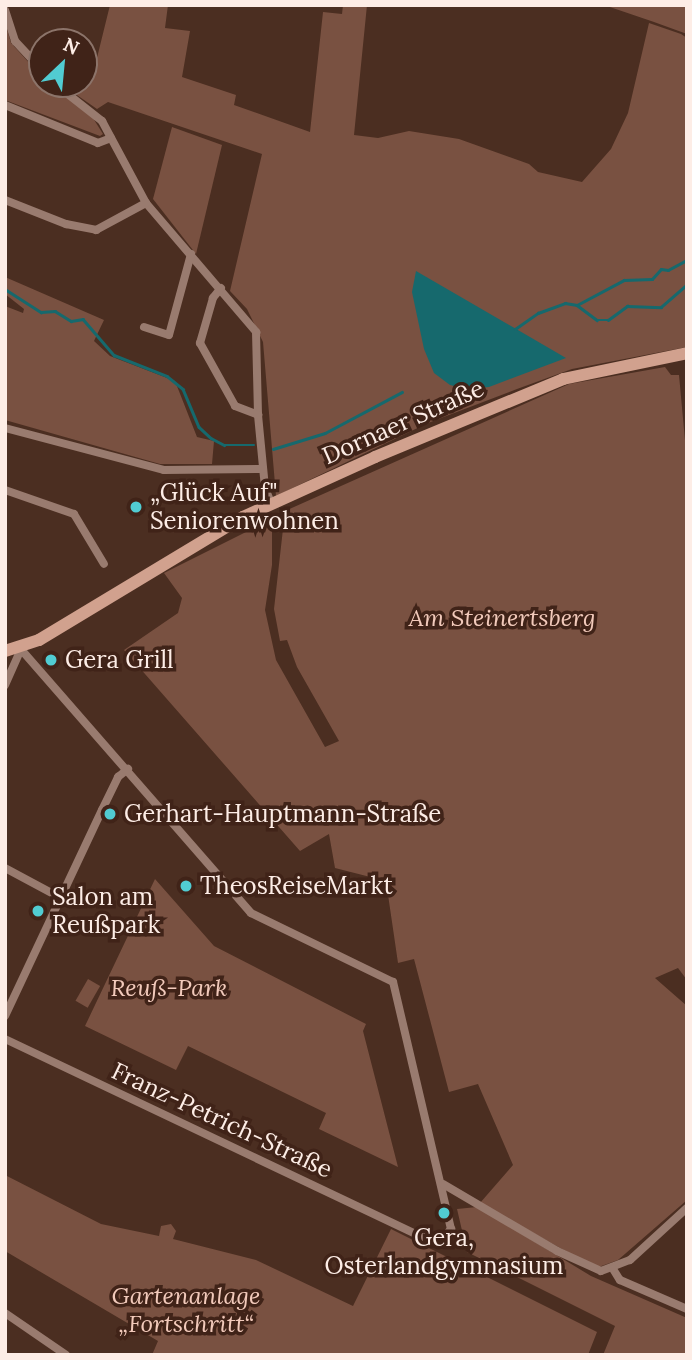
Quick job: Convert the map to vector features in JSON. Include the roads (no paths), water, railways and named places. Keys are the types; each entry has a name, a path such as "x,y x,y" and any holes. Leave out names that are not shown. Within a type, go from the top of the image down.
{"main road":[{"name":"Dornaer Straße","path":"5,652 21,649 271,503 563,379 687,353"}],"street":[{"path":"5,10 15,41 28,55"},
{"path":"75,98 86,106 111,138 146,203 256,332 258,415 263,469 271,503"},
{"path":"5,105 98,143 111,138"},
{"path":"5,201 66,224 96,230 146,203"},
{"path":"144,327 169,335 191,254"},
{"path":"221,288 213,298 200,343 235,406 258,415"},
{"path":"5,428 164,470 263,469"},
{"path":"5,490 74,514 104,564"},
{"path":"5,685 21,649 251,913 393,982 443,1184 557,1251 600,1271 613,1269 630,1260 686,1210"},
{"path":"5,1016 118,778 128,769"},
{"path":"5,868 61,898"},
{"name":"Franz-Petrich-Straße","path":"5,1039 422,1237 444,1237 451,1229 443,1184"},
{"path":"613,1269 620,1280 687,1309"},
{"path":"5,1313 66,1355"}],"water":[{"path":"416,271 566,358 489,387 467,389 450,385 434,373 424,349 412,292"}],"waterway":[{"path":"577,305 624,280 652,279 661,269 668,270 687,260"},
{"path":"515,329 538,313 565,303 577,305 597,320 608,320 627,306 661,307 687,284"},
{"path":"5,289 41,312 55,311 71,321 83,319 114,355 167,376 183,389 199,427 211,438 224,445 254,445"},
{"path":"273,449 325,433 402,392"}],"place":[{"name":"„Glück Auf\" Seniorenwohnen","path":"136,507"},
{"name":"Gera Grill","path":"51,660"},
{"name":"Gerhart-Hauptmann-Straße","path":"110,814"},
{"name":"TheosReiseMarkt","path":"186,886"},
{"name":"Salon am Reußpark","path":"38,911"},
{"name":"Gera, Osterlandgymnasium","path":"444,1213"}],"park label":[{"name":"Am Steinertsberg","path":"502,618"},
{"name":"Reuß-Park","path":"169,988"},
{"name":"Gartenanlage „Fortschritt“","path":"186,1310"}]}
